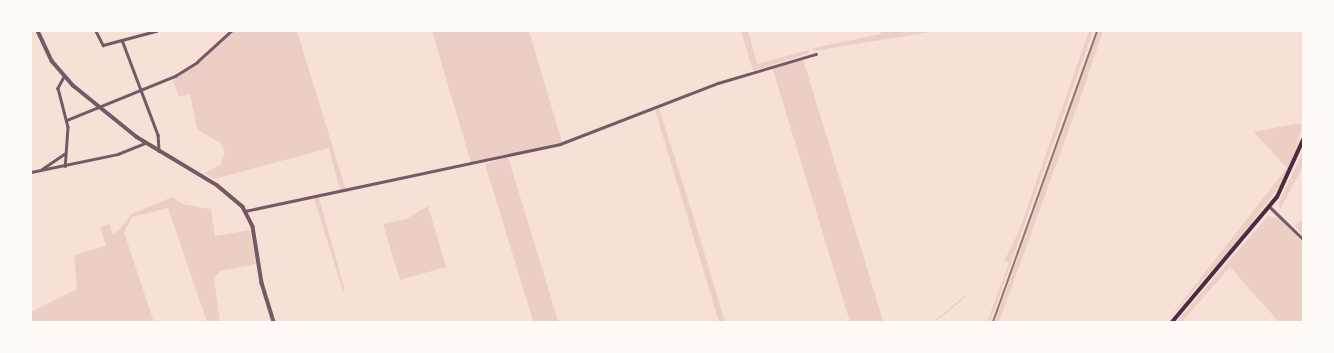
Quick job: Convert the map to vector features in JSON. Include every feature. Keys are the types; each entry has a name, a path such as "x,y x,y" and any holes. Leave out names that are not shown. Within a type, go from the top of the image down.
{"main road":[{"path":"1172,322 1270,207 1291,173 1303,140"}],"street":[{"path":"38,31 64,77 96,105 145,143 217,185 245,211 253,227 262,283 274,322"},
{"path":"96,31 103,45 156,31"},
{"path":"67,120 96,105 141,89 186,70 231,31"},
{"path":"122,40 159,138 159,152"},
{"path":"245,211 560,144 718,83 816,54"},
{"path":"64,77 58,88 67,120 65,166"},
{"path":"31,172 65,166 133,150 145,143"},
{"path":"40,171 65,154"},
{"path":"1270,207 1303,239"}],"shaded area":[{"path":"234,31 297,31 346,190 340,191 329,148 214,179 204,173 220,165 225,153 220,143 197,129 190,94 179,97 173,79 197,65"},
{"path":"432,31 529,31 562,142 471,163"},
{"path":"741,31 748,31 757,64 808,50 809,53 753,71"},
{"path":"880,31 937,31 813,51 813,48 881,34"},
{"path":"1089,31 1093,31 990,322 987,322 1009,263 1004,261 1019,231"},
{"path":"1098,31 1103,31 1080,99 999,322 995,322"},
{"path":"803,59 883,322 850,322 772,68"},
{"path":"659,108 725,322 719,322 655,110"},
{"path":"1299,123 1302,125 1296,151 1281,184 1240,239 1166,322 1287,168 1254,132"},
{"path":"1303,152 1303,166 1280,210 1279,202"},
{"path":"508,157 558,321 533,322 485,164"},
{"path":"172,197 182,204 211,209 215,236 250,230 256,264 221,271 214,278 220,322 207,322 168,208 132,217 124,232 154,322 31,322 31,312 77,289 74,255 106,246 100,227 109,224 113,234 121,228 131,214"},
{"path":"319,198 345,291 343,291 314,199"},
{"path":"428,206 446,267 400,280 383,224 406,219"},
{"path":"1268,216 1281,219 1303,243 1303,322 1279,322 1230,267 1182,322 1176,322"},
{"path":"1303,218 1303,236 1295,226"},
{"path":"971,293 935,322 933,322 962,298"}],"railway":[{"path":"993,322 1097,31"}]}
